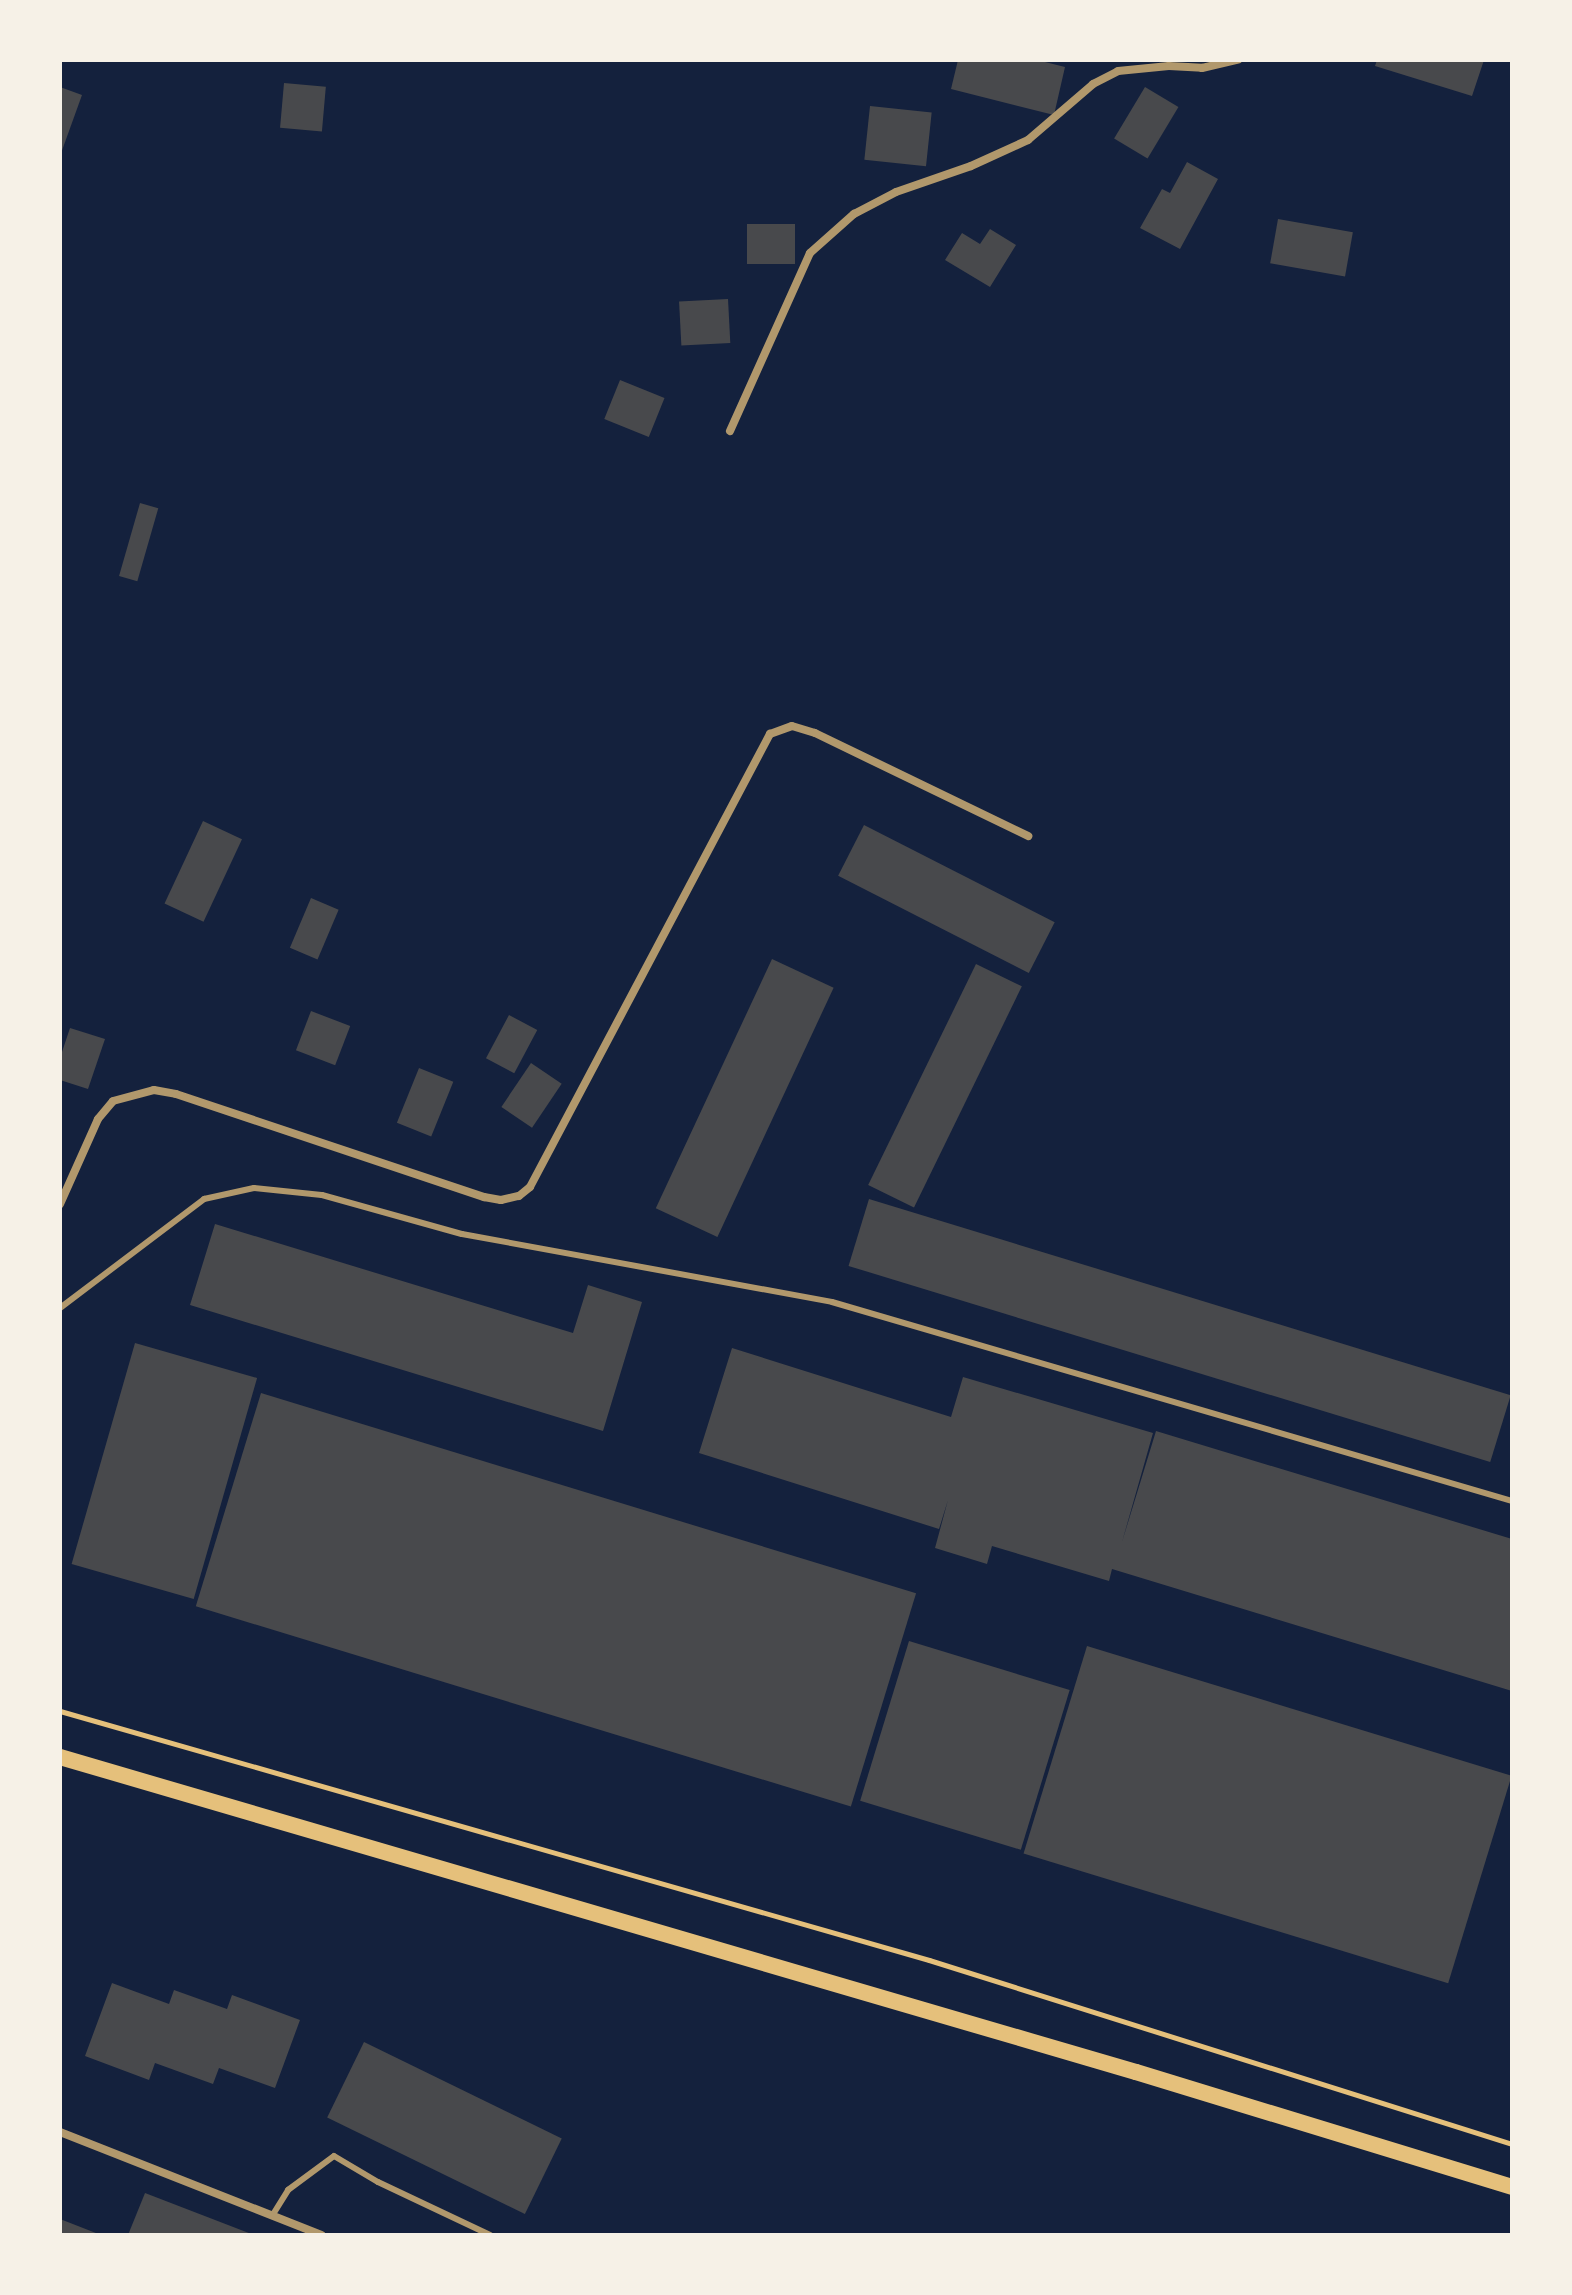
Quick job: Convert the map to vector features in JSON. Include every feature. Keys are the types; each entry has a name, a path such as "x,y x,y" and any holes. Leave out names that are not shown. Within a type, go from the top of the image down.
{"main road":[{"path":"60,1757 1136,2072 1512,2187"}],"street":[{"path":"730,431 810,253 854,214 896,192 971,166 1028,140 1093,84 1118,71 1169,66 1202,68 1238,60"},
{"path":"60,1204 98,1119 113,1101 154,1090 176,1094 484,1197 501,1200 519,1196 530,1187 770,734 792,726 815,733 1028,836"},
{"path":"60,2132 321,2235"}],"lane":[{"path":"60,1308 204,1199 254,1188 322,1195 462,1234 832,1302 1512,1501"},
{"path":"272,2216 288,2190 334,2156 378,2182 490,2235"}],"path":[{"path":"60,1711 929,1960 1512,2144"}],"building":[{"path":"958,60 1037,60 1065,67 1054,115 951,89"},
{"path":"1377,60 1484,60 1472,96 1375,66"},
{"path":"284,83 326,87 322,131 280,128"},
{"path":"60,87 82,95 60,156"},
{"path":"1145,87 1178,107 1148,159 1114,138"},
{"path":"870,106 932,112 926,166 864,160"},
{"path":"1187,162 1218,179 1180,249 1140,228 1162,189 1170,193"},
{"path":"1278,219 1353,232 1345,277 1270,263"},
{"path":"747,224 795,224 795,264 747,264"},
{"path":"990,229 1016,245 990,287 945,260 962,233 980,244"},
{"path":"728,299 730,343 681,346 679,302"},
{"path":"620,380 665,398 649,437 604,419"},
{"path":"140,503 158,508 137,581 119,576"},
{"path":"203,821 242,839 204,922 165,903"},
{"path":"864,825 1055,922 1029,973 838,876"},
{"path":"311,898 339,910 318,959 290,948"},
{"path":"772,959 834,988 717,1237 656,1208"},
{"path":"976,964 1022,986 914,1207 868,1185"},
{"path":"311,1011 350,1026 335,1065 296,1050"},
{"path":"509,1015 537,1030 514,1073 486,1058"},
{"path":"70,1028 105,1039 88,1089 60,1080 60,1058"},
{"path":"531,1063 562,1084 532,1128 501,1107"},
{"path":"419,1068 453,1082 431,1137 397,1123"},
{"path":"869,1199 1511,1395 1490,1462 849,1266"},
{"path":"215,1224 573,1333 588,1285 642,1302 603,1431 190,1305"},
{"path":"135,1343 257,1378 194,1599 72,1564"},
{"path":"732,1348 951,1417 963,1377 1153,1433 1122,1542 1156,1431 1512,1539 1512,1691 1112,1569 1109,1581 992,1546 987,1564 935,1548 948,1500 939,1529 699,1453"},
{"path":"261,1393 916,1593 851,1807 196,1606"},
{"path":"909,1641 1070,1690 1021,1850 860,1801"},
{"path":"1087,1646 1512,1776 1448,1983 1024,1854"},
{"path":"112,1983 169,2004 174,1990 227,2009 232,1995 300,2020 275,2088 219,2068 213,2084 155,2063 149,2080 85,2056"},
{"path":"364,2042 562,2138 525,2214 327,2117"},
{"path":"145,2193 254,2235 128,2235"},
{"path":"60,2219 101,2235 60,2235"}]}
